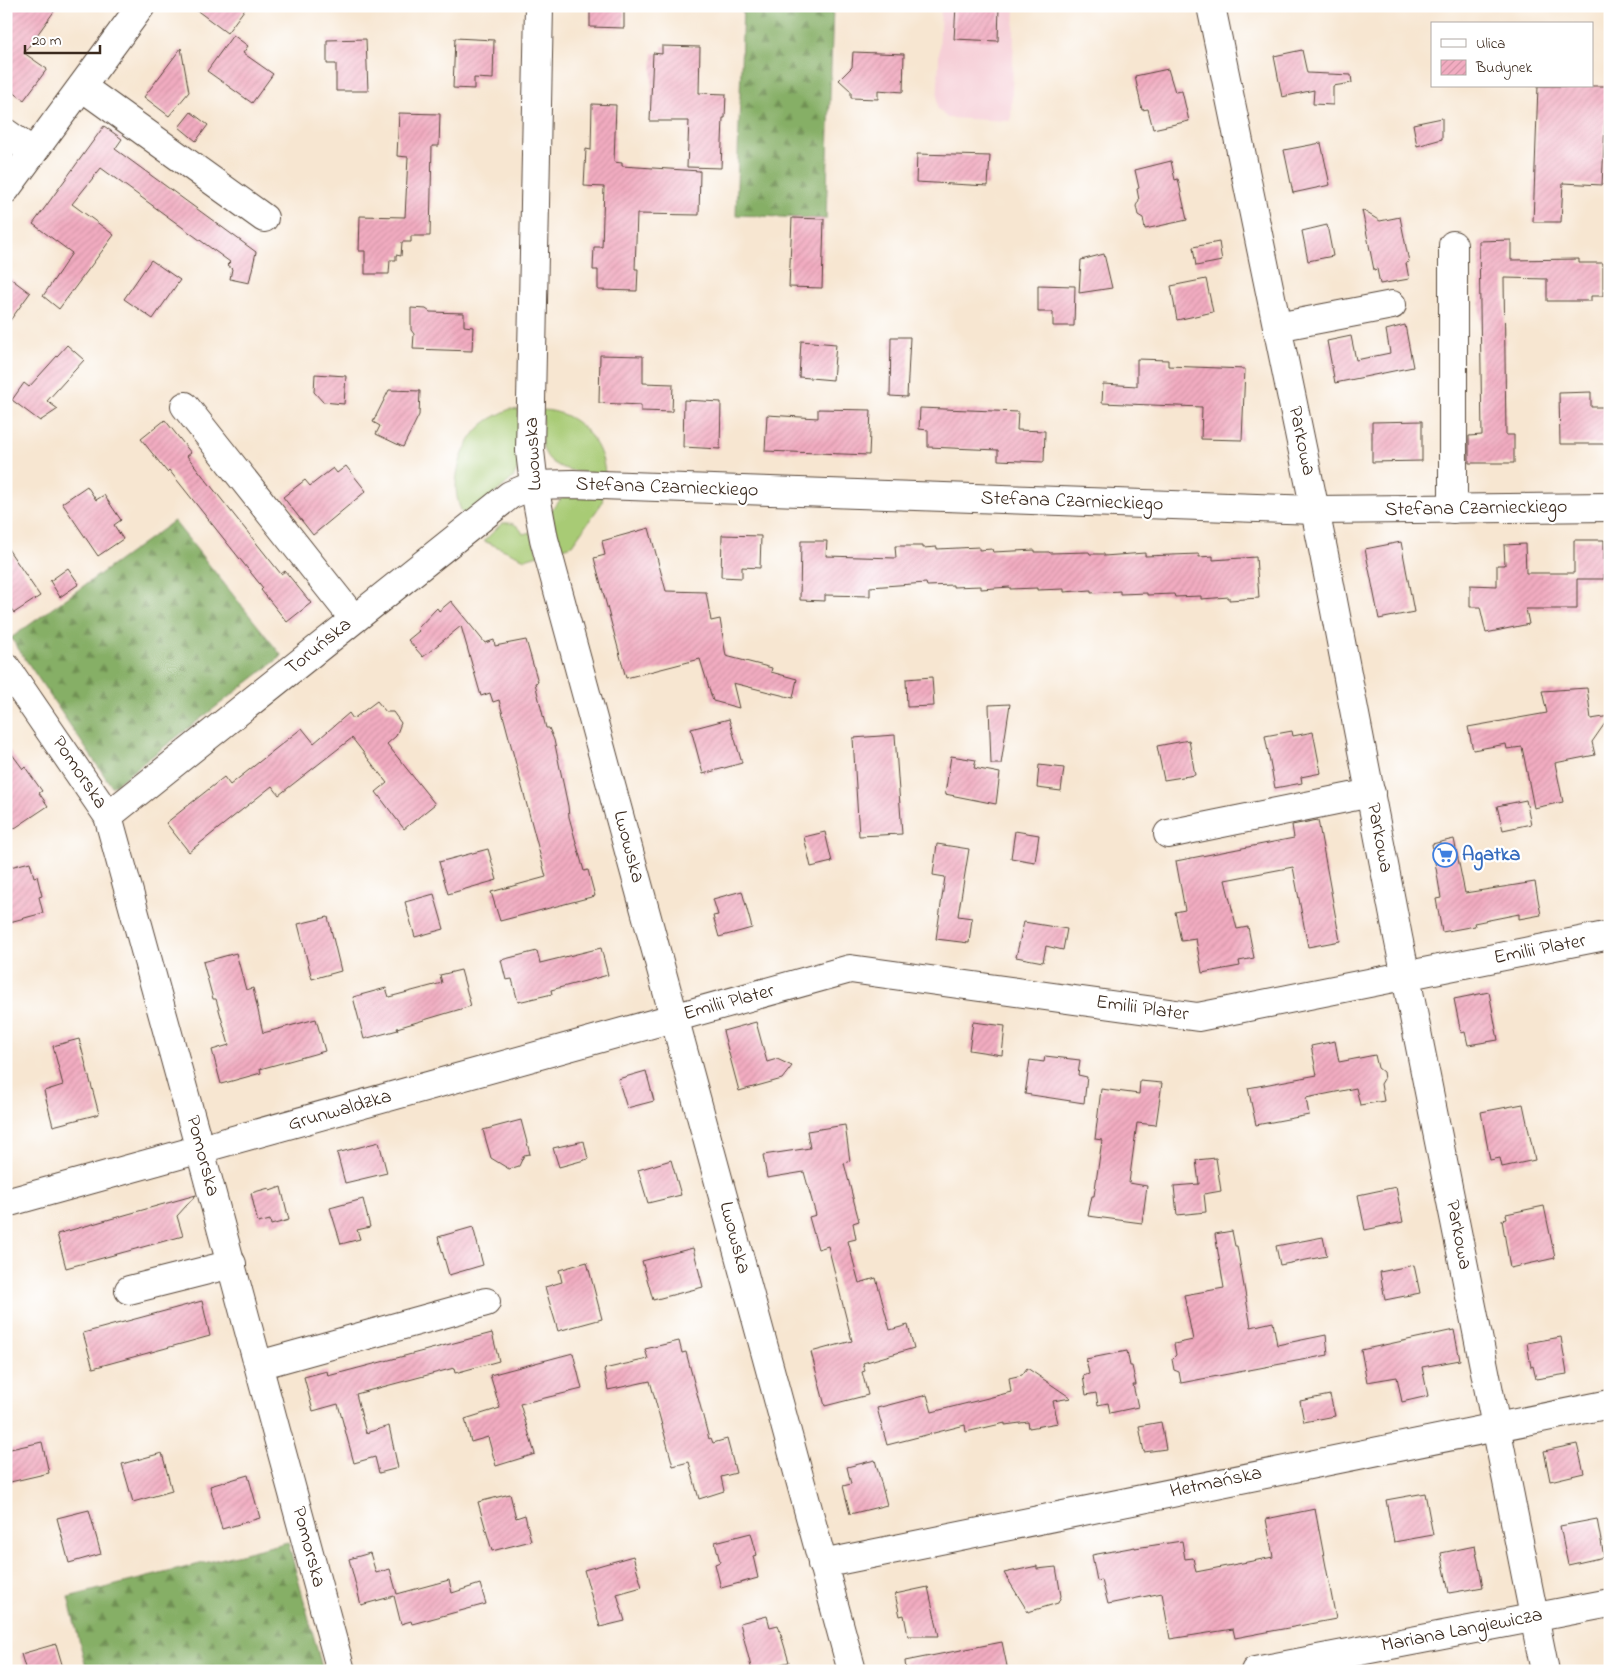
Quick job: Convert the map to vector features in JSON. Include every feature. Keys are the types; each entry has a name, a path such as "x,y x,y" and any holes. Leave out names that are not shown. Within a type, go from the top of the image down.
{"street":[{"path":"6,189 141,6"},
{"name":"Lwowska","path":"539,6 530,451 534,486 544,539 852,1671"},
{"name":"Parkowa","path":"1211,6 1315,510 1545,1671"},
{"path":"82,87 264,218"},
{"path":"6,133 33,152"},
{"path":"1453,509 1454,245"},
{"path":"1277,327 1392,305"},
{"path":"185,406 354,619"},
{"name":"Stefana Czarnieckiego","path":"534,486 573,484 1315,510 1610,507"},
{"name":"Toruńska","path":"108,816 510,495 534,486"},
{"name":"Pomorska","path":"6,667 108,816 232,1264 341,1671"},
{"path":"1168,834 1371,793"},
{"name":"Emilii Plater","path":"674,1018 850,969 1198,1017 1610,935"},
{"name":"Grunwaldzka","path":"6,1202 674,1018"},
{"path":"129,1290 232,1264"},
{"path":"259,1365 486,1302"},
{"name":"Hetmańska","path":"822,1564 1610,1404"},
{"name":"Mariana Langiewicza","path":"1255,1671 1610,1603"}],"shaded area":[{"path":"941,6 1015,6 1011,121 947,118 937,108"}],"green space":[{"path":"743,6 833,6 826,219 736,215"},
{"path":"510,409 519,410 519,467 513,478 466,518 460,508 456,484 461,458 480,427 490,419"},
{"path":"543,410 566,416 586,430 599,450 605,474 566,469 550,460 542,442"},
{"path":"603,496 602,503 572,545 560,549 551,512 553,508 563,497"},
{"path":"174,521 282,656 112,787 11,638"},
{"path":"504,523 516,525 523,534 530,532 538,555 525,559 484,541"},
{"path":"288,1542 323,1671 87,1671 68,1597"}],"building":[{"path":"6,6 58,6 24,53 47,69 24,100 6,87"},
{"path":"191,6 247,6 227,33"},
{"path":"590,6 624,6 624,28 590,27"},
{"path":"956,6 999,6 998,41 954,39"},
{"path":"233,35 248,46 243,53 273,74 252,103 207,71"},
{"path":"455,38 494,40 493,79 474,78 474,89 453,88"},
{"path":"366,39 368,91 336,91 336,64 327,64 327,40"},
{"path":"662,46 700,47 699,93 726,94 721,168 687,167 689,121 650,121 653,53 662,54"},
{"path":"181,48 189,92 169,116 144,97"},
{"path":"1302,50 1307,73 1351,75 1352,83 1333,86 1333,105 1313,104 1314,90 1282,97 1274,56"},
{"path":"853,52 904,54 903,92 878,90 878,99 851,98 851,91 839,80 852,67"},
{"path":"1168,69 1175,92 1182,91 1189,121 1153,129 1148,109 1142,110 1135,76"},
{"path":"1594,86 1607,86 1602,185 1563,183 1561,222 1533,222 1538,88 1594,88"},
{"path":"592,104 616,105 614,162 622,163 622,166 700,171 699,215 637,214 635,269 638,269 637,291 598,290 598,270 593,270 594,247 602,247 604,187 584,186 586,149 591,150"},
{"path":"191,112 208,125 196,141 179,127"},
{"path":"399,113 440,114 439,146 432,146 430,236 411,236 411,242 402,242 401,256 396,255 396,260 390,260 389,274 365,274 365,251 359,251 360,216 405,217 408,157 397,156"},
{"path":"1442,118 1442,139 1417,146 1413,124"},
{"path":"104,126 122,139 115,149 256,252 249,283 230,279 232,269 227,265 230,262 101,168 72,204 114,235 59,309 43,296 72,253 33,224"},
{"path":"1321,143 1330,185 1293,193 1284,150"},
{"path":"917,154 990,156 988,186 916,182"},
{"path":"1171,161 1175,180 1178,179 1187,220 1145,229 1143,218 1138,215 1136,206 1139,200 1137,189 1139,188 1135,170"},
{"path":"1362,210 1380,221 1400,217 1409,262 1406,263 1409,279 1380,284 1377,269 1374,270"},
{"path":"792,218 824,219 822,288 789,287"},
{"path":"1327,225 1333,256 1308,261 1302,231"},
{"path":"1511,240 1511,260 1579,259 1579,263 1603,263 1603,296 1591,296 1591,301 1547,301 1547,279 1504,278 1506,435 1514,435 1514,463 1469,463 1469,436 1482,435 1479,241"},
{"path":"1219,242 1222,261 1196,266 1193,247"},
{"path":"1104,254 1112,288 1079,293 1081,260"},
{"path":"151,260 180,280 153,319 124,299"},
{"path":"6,275 30,293 6,326"},
{"path":"1206,279 1213,312 1177,320 1171,286"},
{"path":"1038,285 1075,286 1074,326 1053,326 1053,312 1038,312"},
{"path":"411,308 426,309 430,312 464,313 464,326 473,327 472,351 413,349 414,334 411,330"},
{"path":"1405,325 1413,367 1335,383 1327,341 1351,336 1356,360 1390,353 1386,330"},
{"path":"891,337 910,337 907,397 890,396"},
{"path":"801,341 836,344 833,380 799,377"},
{"path":"67,345 84,360 47,401 58,409 40,421 12,400 24,383 29,387"},
{"path":"600,355 643,356 643,383 673,384 672,412 641,411 641,405 599,403"},
{"path":"1137,359 1168,360 1168,366 1245,369 1242,440 1201,439 1202,407 1102,403 1103,384 1137,386"},
{"path":"315,374 346,376 344,404 323,402 314,392"},
{"path":"389,390 420,391 419,415 403,447 376,434 380,426 373,422"},
{"path":"1591,392 1591,407 1607,407 1607,444 1560,444 1559,393"},
{"path":"684,400 721,402 720,449 683,447"},
{"path":"920,408 1018,412 1017,430 1045,431 1044,462 998,460 998,450 928,447 928,430 919,429"},
{"path":"818,409 871,410 869,455 765,451 767,415 818,418"},
{"path":"165,420 191,453 187,456 281,574 285,571 311,603 287,622 261,590 263,588 169,470 167,472 141,439"},
{"path":"1422,421 1422,461 1372,462 1372,422"},
{"path":"346,466 366,491 313,535 283,497 305,480 310,486 333,468 337,473"},
{"path":"87,486 96,500 104,495 121,520 114,525 123,539 98,556 62,503"},
{"path":"649,528 666,591 706,592 711,621 720,619 726,656 772,668 771,672 797,679 793,698 733,683 739,708 713,701 700,659 626,678 594,558 605,555 602,541"},
{"path":"722,535 761,536 760,568 742,567 742,578 721,577"},
{"path":"1574,540 1604,540 1604,579 1577,579 1577,609 1526,609 1529,624 1486,633 1480,607 1470,607 1470,585 1497,586 1497,565 1505,565 1504,545 1525,544 1526,573 1574,573"},
{"path":"801,541 827,541 826,556 896,558 895,546 923,546 923,548 937,547 937,549 979,547 979,550 992,549 993,552 1035,550 1035,552 1050,553 1089,552 1090,554 1104,554 1104,556 1145,553 1145,556 1199,554 1199,557 1213,556 1213,560 1256,557 1259,598 1229,600 1229,597 1201,599 1201,596 1175,597 1174,594 1120,594 1120,591 1091,593 1091,590 1064,592 1064,589 1010,589 1010,587 981,589 981,586 927,586 926,583 870,587 870,596 825,595 825,601 800,600"},
{"path":"1401,542 1414,612 1379,619 1365,549"},
{"path":"6,546 40,596 14,613 6,601"},
{"path":"68,568 79,584 60,597 50,581"},
{"path":"451,601 485,643 494,640 495,646 526,640 538,682 535,683 546,728 549,728 554,740 569,817 584,871 588,870 595,896 500,921 491,892 546,877 499,700 493,702 490,693 481,696 461,626 423,657 408,640 419,631 417,629 437,608 439,611"},
{"path":"932,677 934,706 907,707 906,679"},
{"path":"1587,688 1591,719 1610,716 1592,742 1595,755 1555,763 1563,802 1534,808 1522,747 1507,749 1506,744 1473,750 1468,727 1547,713 1542,691"},
{"path":"377,701 386,712 393,712 401,723 396,736 387,744 435,804 404,829 376,792 387,783 352,738 279,795 272,786 189,852 166,823 224,777 230,785 302,728 314,743 349,713 353,719"},
{"path":"1010,704 1001,764 991,764 989,705"},
{"path":"729,719 742,763 703,774 691,729"},
{"path":"1292,731 1293,736 1313,732 1321,773 1301,777 1302,783 1275,788 1265,736"},
{"path":"895,735 902,834 859,836 853,738"},
{"path":"1189,740 1195,775 1164,780 1157,746"},
{"path":"6,746 23,769 25,767 42,791 39,793 48,806 6,834"},
{"path":"951,756 976,760 974,768 1000,773 996,804 945,794"},
{"path":"1039,765 1064,768 1061,791 1037,788"},
{"path":"1526,800 1531,824 1503,830 1497,806"},
{"path":"1318,820 1340,941 1308,947 1293,867 1225,880 1237,929 1248,927 1254,958 1239,961 1240,966 1202,973 1196,939 1181,941 1175,912 1185,910 1176,861 1294,838 1292,825"},
{"path":"1015,831 1039,835 1035,862 1011,858"},
{"path":"825,832 832,862 811,867 804,837"},
{"path":"1454,839 1465,893 1535,882 1541,915 1519,919 1519,914 1474,923 1475,926 1442,932 1436,899 1441,898 1432,844"},
{"path":"937,844 969,849 958,916 972,918 969,943 936,939 945,877 933,875"},
{"path":"488,849 497,880 448,894 439,862"},
{"path":"30,862 34,877 37,876 42,896 39,897 43,913 6,923 6,868"},
{"path":"742,891 752,928 719,937 713,916 718,915 713,899"},
{"path":"434,894 444,929 415,937 405,902"},
{"path":"328,917 341,971 312,979 298,924"},
{"path":"1024,922 1067,929 1063,950 1046,946 1043,962 1016,957"},
{"path":"601,948 608,975 551,990 552,994 518,1002 512,979 506,980 501,960 537,951 540,963"},
{"path":"236,953 246,990 253,988 263,1033 316,1019 325,1051 260,1069 261,1073 221,1084 212,1050 229,1045 216,999 213,999 203,962"},
{"path":"461,970 471,1006 364,1039 353,997 386,988 389,997 442,983 440,975"},
{"path":"1489,992 1498,1040 1468,1045 1465,1032 1461,1033 1454,999"},
{"path":"756,1022 767,1062 777,1059 792,1066 782,1079 739,1091 723,1031"},
{"path":"973,1022 1005,1026 1002,1055 969,1050"},
{"path":"79,1039 99,1114 53,1126 44,1091 63,1085 53,1046"},
{"path":"1335,1041 1339,1062 1375,1055 1378,1068 1383,1072 1384,1079 1381,1084 1384,1101 1360,1105 1356,1088 1306,1098 1309,1115 1256,1125 1248,1088 1317,1075 1311,1046"},
{"path":"1045,1056 1080,1060 1078,1075 1087,1077 1084,1103 1025,1094 1030,1060 1044,1062"},
{"path":"646,1071 654,1101 627,1108 618,1079"},
{"path":"1140,1081 1162,1083 1156,1125 1137,1123 1129,1183 1147,1186 1142,1223 1088,1216 1092,1196 1094,1196 1102,1140 1095,1139 1101,1089 1139,1094"},
{"path":"1523,1104 1535,1160 1502,1167 1500,1158 1490,1160 1481,1112"},
{"path":"521,1120 530,1154 524,1155 519,1166 509,1169 491,1158 483,1130"},
{"path":"845,1125 850,1161 844,1163 859,1221 853,1223 856,1239 848,1241 859,1283 876,1278 890,1330 908,1325 914,1348 863,1363 865,1371 862,1372 868,1395 825,1406 811,1352 852,1341 828,1246 818,1249 809,1217 816,1215 804,1172 767,1178 763,1155 810,1148 807,1131"},
{"path":"584,1141 588,1159 559,1167 553,1148"},
{"path":"379,1142 387,1173 345,1183 337,1153"},
{"path":"1216,1158 1221,1191 1204,1194 1206,1212 1177,1215 1174,1186 1199,1184 1196,1160"},
{"path":"671,1160 681,1195 648,1203 638,1170"},
{"path":"281,1187 289,1220 271,1225 270,1220 258,1223 251,1193 269,1188 270,1191"},
{"path":"1396,1187 1403,1222 1365,1230 1358,1195"},
{"path":"196,1195 177,1216 183,1236 66,1268 57,1234"},
{"path":"363,1199 370,1227 357,1230 360,1239 341,1244 330,1208"},
{"path":"1544,1206 1555,1258 1510,1268 1502,1220 1507,1219 1506,1214"},
{"path":"473,1227 483,1265 449,1275 438,1237"},
{"path":"1232,1231 1235,1246 1237,1246 1251,1327 1273,1322 1277,1345 1326,1335 1328,1355 1181,1383 1179,1372 1174,1370 1172,1359 1176,1355 1174,1344 1193,1340 1184,1295 1224,1288 1215,1234"},
{"path":"1323,1237 1327,1256 1280,1265 1276,1246"},
{"path":"693,1248 703,1287 653,1300 642,1261"},
{"path":"587,1262 602,1319 558,1331 545,1287 562,1282 559,1270"},
{"path":"1414,1265 1420,1293 1385,1300 1380,1272"},
{"path":"202,1301 210,1336 93,1368 83,1333"},
{"path":"1454,1330 1460,1360 1422,1367 1428,1396 1402,1402 1397,1377 1367,1382 1361,1350"},
{"path":"492,1333 499,1361 455,1373 454,1368 356,1394 366,1433 389,1426 398,1468 379,1473 375,1457 354,1463 338,1404 313,1411 304,1377 327,1371 328,1376"},
{"path":"1561,1337 1567,1374 1536,1379 1533,1366 1531,1367 1527,1343"},
{"path":"679,1341 682,1353 686,1352 709,1439 711,1438 713,1443 727,1439 736,1473 721,1477 724,1491 699,1499 689,1462 673,1466 650,1381 608,1390 604,1369 648,1359 645,1349"},
{"path":"1127,1351 1136,1385 1133,1385 1138,1407 1110,1413 1108,1403 1098,1405 1096,1393 1086,1395 1083,1376 1089,1374 1086,1359"},
{"path":"573,1353 582,1389 520,1404 535,1454 496,1466 488,1437 471,1442 465,1419 500,1408 490,1375"},
{"path":"1027,1368 1071,1398 1053,1401 1058,1423 1029,1428 1028,1422 1005,1425 1005,1423 966,1432 965,1425 887,1445 877,1408 927,1395 932,1412 1011,1392 1009,1378 1022,1375"},
{"path":"1330,1395 1335,1416 1304,1422 1300,1401"},
{"path":"1161,1422 1166,1449 1144,1452 1139,1426"},
{"path":"42,1442 49,1473 6,1483 6,1450"},
{"path":"1577,1444 1584,1473 1550,1481 1544,1451"},
{"path":"162,1453 172,1491 133,1502 122,1464"},
{"path":"875,1460 887,1505 850,1514 843,1486 851,1484 847,1467"},
{"path":"248,1475 260,1518 222,1529 210,1486"},
{"path":"1425,1493 1433,1535 1394,1542 1386,1500"},
{"path":"510,1494 516,1518 525,1515 531,1541 492,1551 478,1502"},
{"path":"1315,1509 1336,1619 1235,1638 1233,1629 1170,1639 1162,1593 1108,1604 1102,1580 1097,1581 1092,1555 1135,1547 1182,1541 1185,1559 1193,1558 1196,1572 1273,1557 1266,1519"},
{"path":"89,1510 101,1554 69,1563 57,1518"},
{"path":"1597,1519 1604,1557 1568,1565 1560,1526"},
{"path":"751,1533 757,1555 753,1556 758,1578 721,1588 715,1564 720,1562 715,1542"},
{"path":"1475,1546 1483,1587 1449,1593 1441,1553"},
{"path":"370,1553 376,1573 390,1569 397,1594 449,1580 452,1593 480,1584 486,1604 412,1624 411,1621 401,1624 394,1596 361,1605 349,1559"},
{"path":"633,1556 642,1587 617,1594 625,1621 600,1627 584,1570"},
{"path":"1037,1566 1037,1569 1056,1567 1061,1596 1058,1603 1028,1612 1004,1573"},
{"path":"928,1587 939,1636 908,1636 904,1615 900,1616 895,1594"},
{"path":"767,1616 770,1627 778,1625 789,1662 752,1671 740,1623"},
{"path":"1002,1642 1008,1671 906,1671 905,1661"},
{"path":"56,1644 64,1671 26,1671 21,1654"}],"place":[{"name":"Agatka","path":"1445,855"}]}
